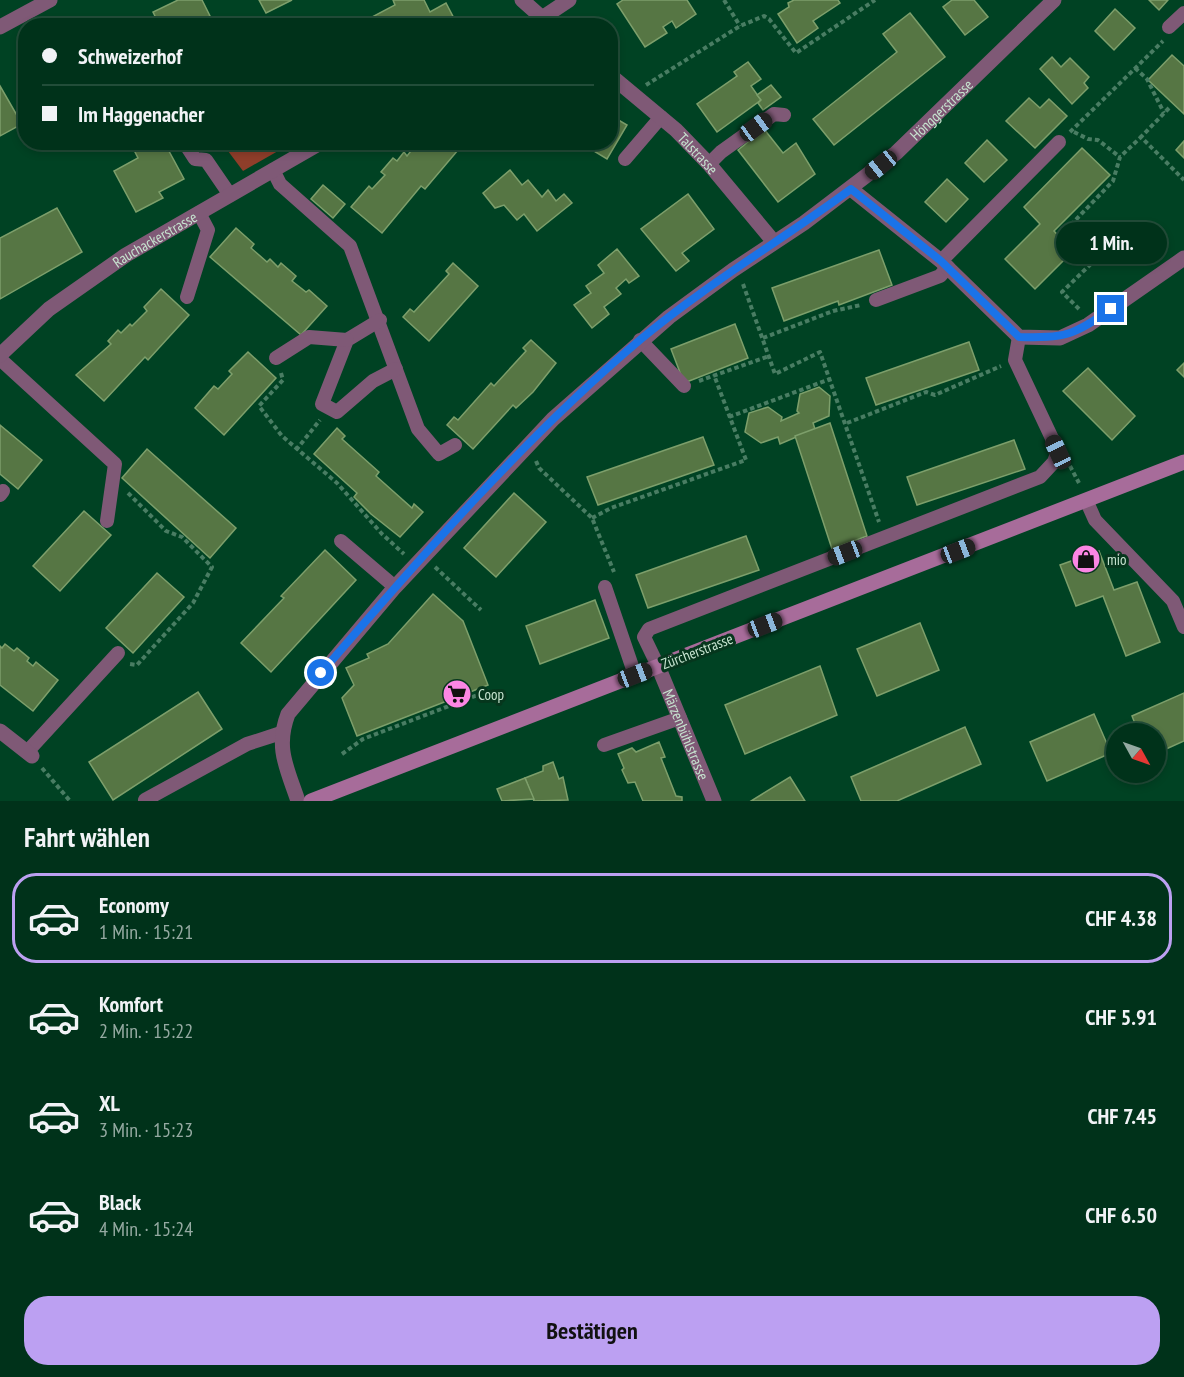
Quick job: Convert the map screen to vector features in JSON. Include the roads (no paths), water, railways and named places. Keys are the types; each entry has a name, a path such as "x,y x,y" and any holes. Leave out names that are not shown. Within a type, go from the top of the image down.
{"main road":[{"name":"Zürcherstrasse","path":"311,801 1087,502 1184,462"}],"street":[{"path":"0,27 50,0"},
{"path":"522,0 537,18"},
{"path":"547,18 569,0"},
{"name":"Hönggerstrasse","path":"281,734 288,714 306,690 394,587 554,419 640,340 733,270 851,189 930,120 1054,0"},
{"name":"Talstrasse","path":"618,81 661,117 709,164 774,242"},
{"name":"Rauchackerstrasse","path":"0,357 49,309 126,255 308,150"},
{"path":"851,189 944,264 1019,337 1060,338 1092,322 1184,258"},
{"name":"Märzenbühlstrasse","path":"658,666 714,801"},
{"path":"0,731 30,754"},
{"path":"281,734 280,747 298,801"}],"lane":[{"path":"1169,27 1184,13"},
{"path":"709,164 721,152 774,114 784,116"},
{"path":"625,159 661,117"},
{"path":"876,300 940,276 944,264 1059,142"},
{"path":"189,150 195,159 206,160 230,195"},
{"path":"273,170 280,184 350,246 380,320 418,429 439,454 455,445"},
{"path":"187,297 208,230 199,213"},
{"path":"276,358 309,337 347,340 380,320"},
{"path":"658,666 645,637 649,629 1040,477 1062,455 1015,360 1019,337"},
{"path":"347,340 321,404 337,412 373,381 396,369"},
{"path":"640,340 684,386"},
{"path":"0,357 115,464 106,521"},
{"path":"1087,502 1095,520 1173,601 1184,627"},
{"path":"341,541 394,587"},
{"path":"612,585 635,675"},
{"path":"30,754 115,657"},
{"path":"604,745 680,718"},
{"path":"145,800 247,744 281,734"}],"place":[{"name":"mio","path":"1086,559"},
{"name":"Coop","path":"457,694"}]}
